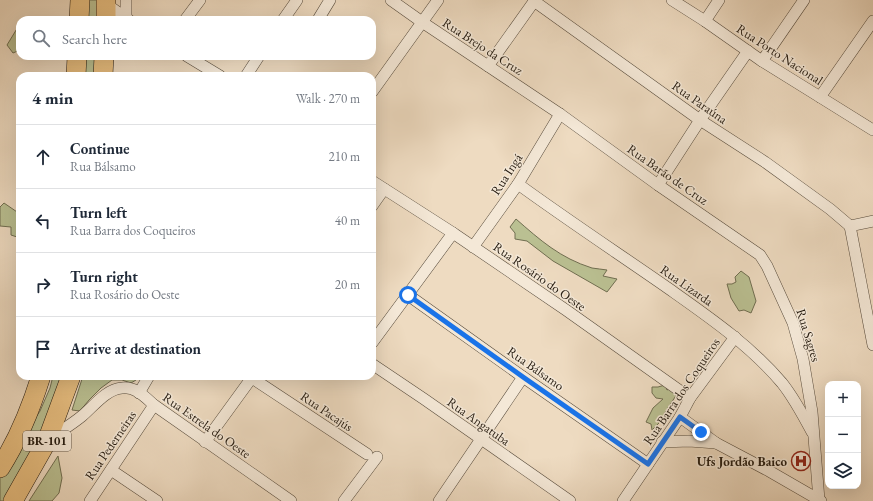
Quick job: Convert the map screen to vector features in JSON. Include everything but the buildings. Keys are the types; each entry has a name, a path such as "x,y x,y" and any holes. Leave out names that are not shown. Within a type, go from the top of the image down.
{"highway":[{"path":"79,16 80,0"},
{"path":"76,72 77,60"},
{"path":"103,72 104,60"},
{"name":"BR-101","path":"0,468 10,452 20,430 40,380"},
{"name":"BR-101","path":"13,501 47,441 70,380"}],"street":[{"path":"126,0 127,16"},
{"path":"188,16 200,0"},
{"path":"287,16 297,0"},
{"path":"320,16 330,0"},
{"name":"Rua Brejo da Cruz","path":"391,0 560,114"},
{"path":"376,86 438,0"},
{"name":"Rua Porto Nacional","path":"672,0 705,21 748,52 873,130"},
{"path":"705,21 719,0"},
{"path":"762,61 804,0"},
{"path":"488,66 535,1"},
{"name":"Rua Paraúna","path":"535,1 700,120 765,162 830,209 850,226"},
{"path":"106,8 121,16"},
{"path":"820,97 873,22"},
{"path":"658,185 700,120 748,52"},
{"path":"194,60 213,72"},
{"path":"249,72 256,60"},
{"name":"Rua Ingá","path":"473,247 518,184 560,114"},
{"name":"Rua Barão de Cruz","path":"560,114 658,185 760,255"},
{"name":"Rua Rosário do Oeste","path":"376,184 453,233 566,310 690,398"},
{"name":"Rua Lizarda","path":"518,184 702,312 735,337 767,366 782,384 791,396 814,435"},
{"path":"376,200 384,189"},
{"path":"873,221 850,226 873,345"},
{"path":"376,338 453,233"},
{"name":"Rua Sagres","path":"760,255 767,266 795,330 803,359 812,412 820,500"},
{"name":"Rua Bálsamo","path":"408,295 648,464"},
{"name":"Rua Barra dos Coqueiros","path":"623,501 680,417 690,398 735,337"},
{"name":"Rua Angatuba","path":"376,367 570,501"},
{"path":"439,501 523,377"},
{"path":"139,393 147,380"},
{"path":"205,442 251,380"},
{"name":"Rua Pacajús","path":"258,380 372,456 344,501"},
{"name":"Rua Estrela do Oeste","path":"47,441 80,417 100,398 114,390 130,388 290,501"},
{"name":"Rua Pederneiras","path":"90,501 154,405"},
{"path":"680,417 716,442 820,500"},
{"path":"662,442 716,442"},
{"path":"111,470 157,501"}],"green space":[{"path":"87,0 104,0 103,16 86,16"},
{"path":"16,30 16,52 13,53 7,45"},
{"path":"85,60 101,60 100,72 84,72"},
{"path":"4,203 16,211 16,237 11,235 11,227 0,226 0,207"},
{"path":"516,219 560,254 592,268 607,270 603,276 617,279 607,292 553,261 527,241 515,239 515,233 510,227"},
{"path":"741,271 749,277 756,301 751,313 744,310 739,311 731,298 727,284 736,282 735,277"},
{"path":"52,380 65,380 59,396 8,501 0,501 0,478 40,411"},
{"path":"82,380 112,380 101,388 80,411 72,410"},
{"path":"122,380 136,380 131,383"},
{"path":"665,385 667,390 669,389 677,394 664,414 666,416 663,420 660,419 659,423 652,430 651,424 646,422 653,408 663,399 656,398 652,393 652,387"},
{"path":"58,456 62,478 59,493 52,501 29,501"}],"place":[{"name":"Ufs Jordão Baico","path":"801,461"}],"route":[{"path":"408,295 648,464 680,417 701,432"}]}
